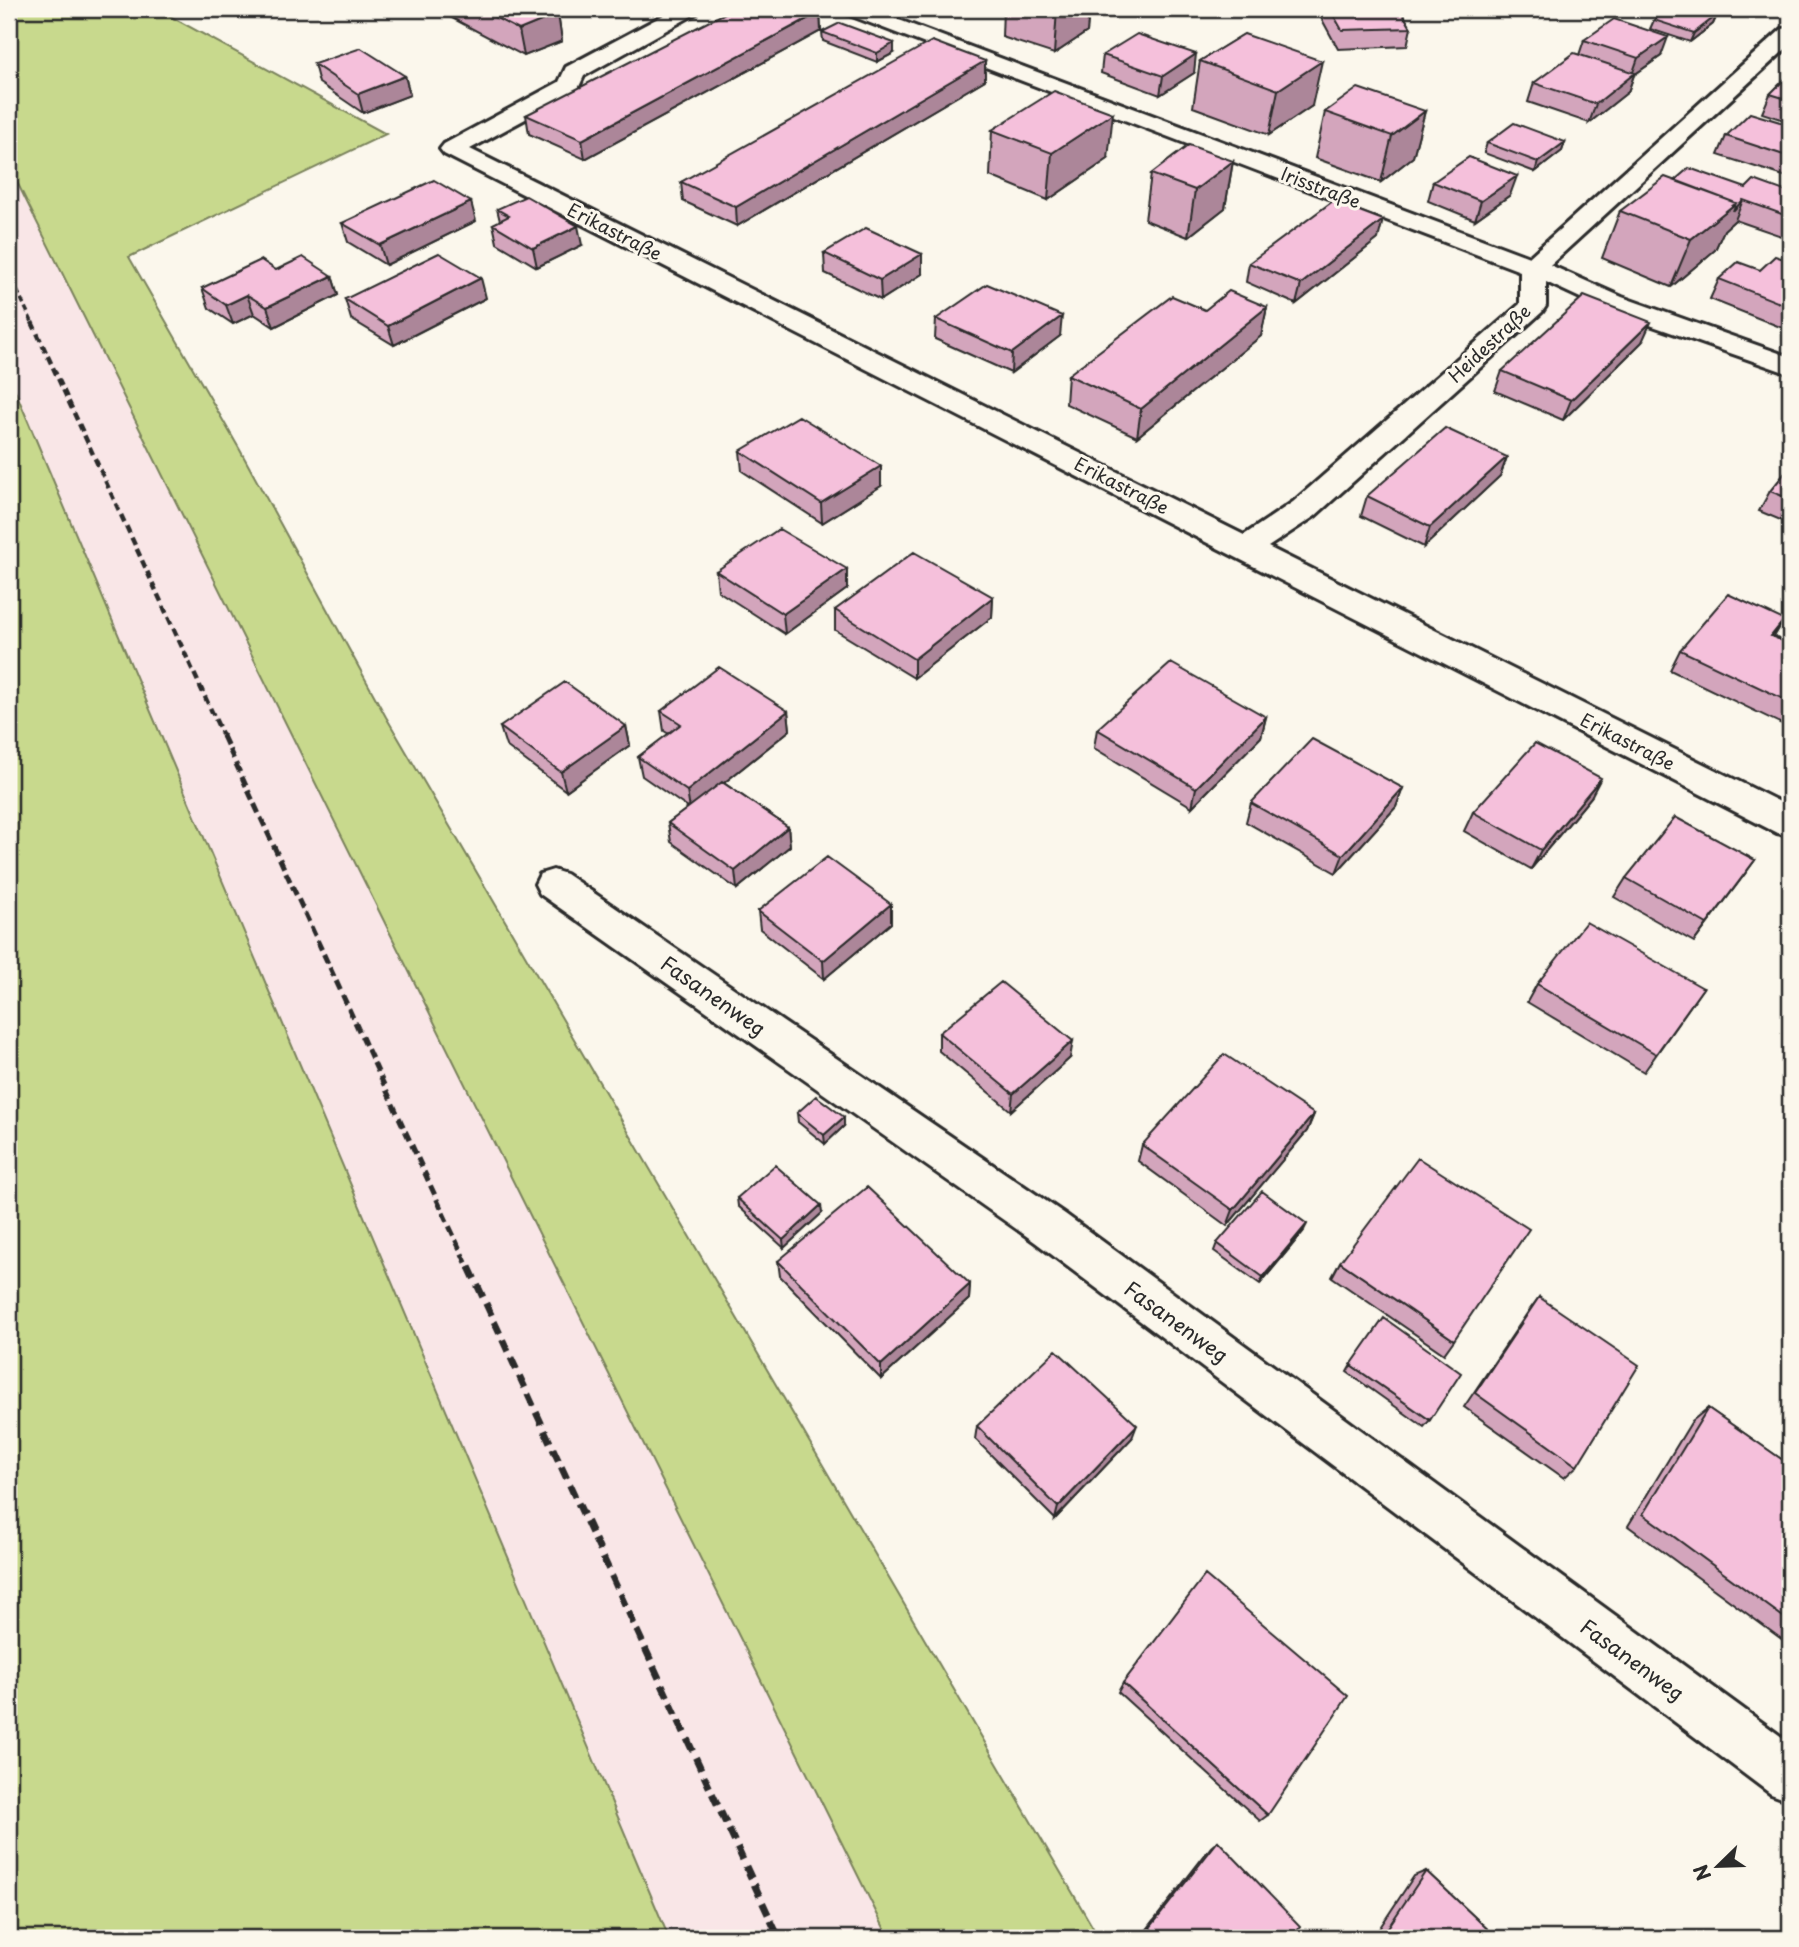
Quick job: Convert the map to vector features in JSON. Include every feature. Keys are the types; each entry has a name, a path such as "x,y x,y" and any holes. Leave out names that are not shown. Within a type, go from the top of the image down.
{"street":[{"name":"Erikastraße","path":"690,9 574,72 569,86 453,149 1790,823"},
{"name":"Irisstraße","path":"851,9 1533,267 1613,303 1790,366"},
{"path":"1533,267 1790,34"},
{"name":"Heidestraße","path":"1247,547 1304,509 1533,306 1533,267"},
{"name":"Fasanenweg","path":"553,884 1051,1228 1790,1775"}],"shaded area":[{"path":"9,166 889,1938 669,1938 9,376"}],"green space":[{"path":"9,9 157,9 386,134 129,257 240,450 386,717 1099,1938 889,1938 9,166"},
{"path":"9,376 669,1938 9,1938"}],"building":[{"path":"479,9 547,9 558,14 519,30"},
{"path":"733,9 810,9 820,12 582,140 526,115"},
{"path":"1330,9 1400,9 1411,28 1342,30"},
{"path":"1669,9 1697,9 1717,15 1694,33 1654,20"},
{"path":"1614,19 1668,37 1638,58 1584,40"},
{"path":"840,23 894,43 877,53 822,32"},
{"path":"1137,34 1196,54 1163,76 1103,55"},
{"path":"1244,34 1322,61 1278,90 1200,61"},
{"path":"932,41 985,61 736,207 681,182"},
{"path":"361,48 405,76 358,94 314,64"},
{"path":"1574,53 1635,73 1596,104 1534,83"},
{"path":"1790,74 1790,100 1770,94"},
{"path":"1358,88 1425,111 1392,136 1325,112"},
{"path":"1054,91 1113,113 1052,153 992,130"},
{"path":"1750,113 1790,125 1790,157 1726,136"},
{"path":"1514,123 1565,142 1538,162 1487,143"},
{"path":"1189,145 1233,161 1195,190 1151,174"},
{"path":"1469,157 1517,176 1481,201 1433,182"},
{"path":"1689,168 1746,188 1754,180 1790,193 1790,217 1743,200 1733,211 1736,203 1675,180"},
{"path":"1665,177 1736,203 1691,239 1620,211"},
{"path":"434,180 471,202 380,245 342,223"},
{"path":"526,196 578,226 533,248 493,224 509,216 497,209"},
{"path":"1333,201 1383,220 1301,284 1249,263"},
{"path":"866,228 922,254 880,280 824,253"},
{"path":"439,253 481,278 388,326 345,299"},
{"path":"1775,256 1790,261 1790,307 1719,279 1738,262 1760,270"},
{"path":"303,257 332,276 267,307 247,295 226,305 202,288 261,260 276,270"},
{"path":"987,284 1062,316 1012,353 936,319"},
{"path":"1229,291 1267,307 1141,409 1068,375 1172,296 1205,310"},
{"path":"1584,296 1651,322 1571,400 1502,371"},
{"path":"799,416 881,466 821,503 740,451"},
{"path":"1445,428 1507,457 1430,527 1367,496"},
{"path":"1790,467 1790,499 1770,491"},
{"path":"779,529 847,569 783,614 716,571"},
{"path":"914,552 993,597 914,659 835,610"},
{"path":"1728,594 1784,620 1771,636 1790,644 1790,702 1680,650"},
{"path":"1171,663 1266,717 1196,788 1097,729"},
{"path":"719,667 788,711 687,791 638,757 681,724 661,711"},
{"path":"565,682 626,726 561,772 500,727"},
{"path":"1312,739 1403,788 1343,855 1251,803"},
{"path":"1535,743 1601,778 1541,850 1473,812"},
{"path":"722,782 788,827 735,871 668,823"},
{"path":"1675,817 1755,860 1707,924 1626,878"},
{"path":"827,857 891,904 823,961 758,911"},
{"path":"1586,922 1703,988 1656,1054 1537,984"},
{"path":"1001,982 1073,1041 1013,1094 939,1033"},
{"path":"1224,1054 1314,1114 1233,1210 1142,1145"},
{"path":"816,1096 844,1117 824,1135 797,1113"},
{"path":"1418,1158 1529,1229 1454,1340 1340,1262"},
{"path":"775,1165 821,1205 783,1240 737,1198"},
{"path":"867,1187 970,1284 881,1365 778,1261"},
{"path":"1262,1191 1307,1224 1263,1277 1217,1243"},
{"path":"1539,1297 1639,1365 1577,1466 1475,1393"},
{"path":"1384,1318 1461,1373 1430,1420 1351,1365"},
{"path":"1056,1350 1137,1425 1058,1507 977,1426"},
{"path":"1708,1408 1790,1465 1790,1622 1643,1514"},
{"path":"1205,1575 1348,1696 1268,1815 1123,1683"},
{"path":"1218,1841 1300,1926 1291,1938 1160,1938 1150,1928"},
{"path":"1426,1871 1497,1938 1381,1938"}],"railway":[{"path":"9,273 33,324"},
{"path":"32,322 224,738"},
{"path":"223,736 469,1269"},
{"path":"469,1267 779,1938"}]}
